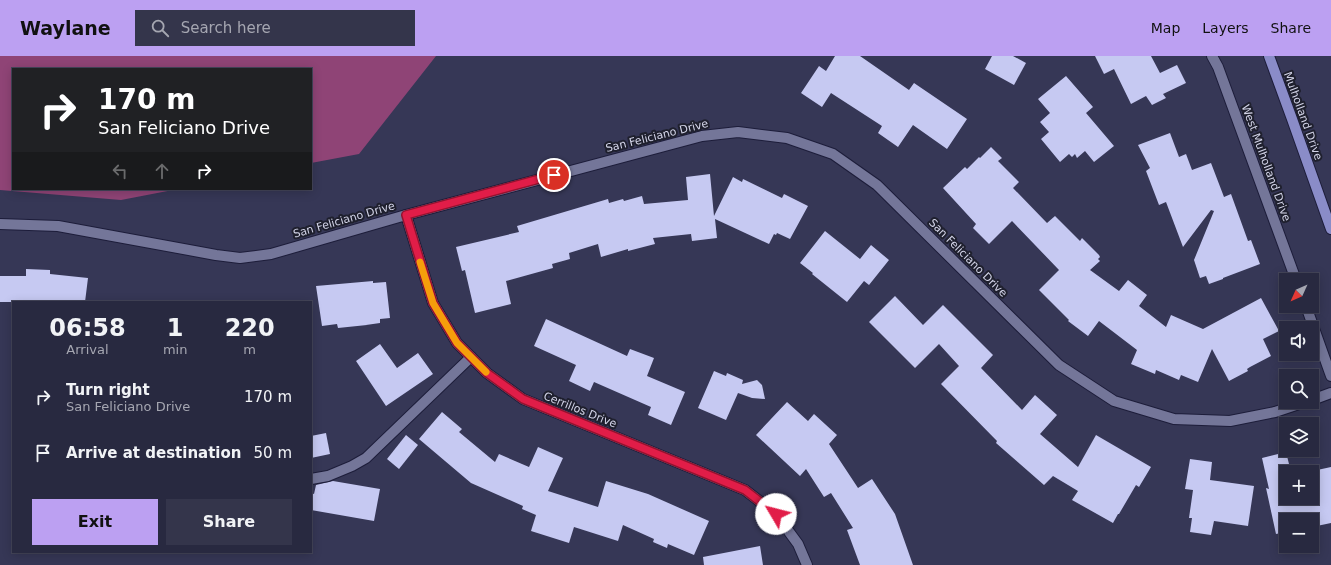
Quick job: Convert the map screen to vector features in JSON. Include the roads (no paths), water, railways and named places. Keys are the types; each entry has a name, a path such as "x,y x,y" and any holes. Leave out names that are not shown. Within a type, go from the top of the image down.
{"main road":[{"name":"Mulholland Drive","path":"1269,56 1331,229"}],"street":[{"name":"West Mulholland Drive","path":"1212,56 1218,67 1293,273"},
{"name":"San Feliciano Drive","path":"0,224 58,226 216,255 240,258 271,254 406,215 702,136 738,132 787,138 833,154 877,185 1059,365 1114,401 1174,419 1230,421 1284,409"},
{"name":"Cerrillos Drive","path":"406,215 433,303 457,343 487,373 523,399 745,490 776,514 798,544 807,565"},
{"path":"1308,313 1331,376"},
{"path":"312,479 328,476 352,466 366,458 471,357"},
{"path":"1319,397 1331,393"}]}
